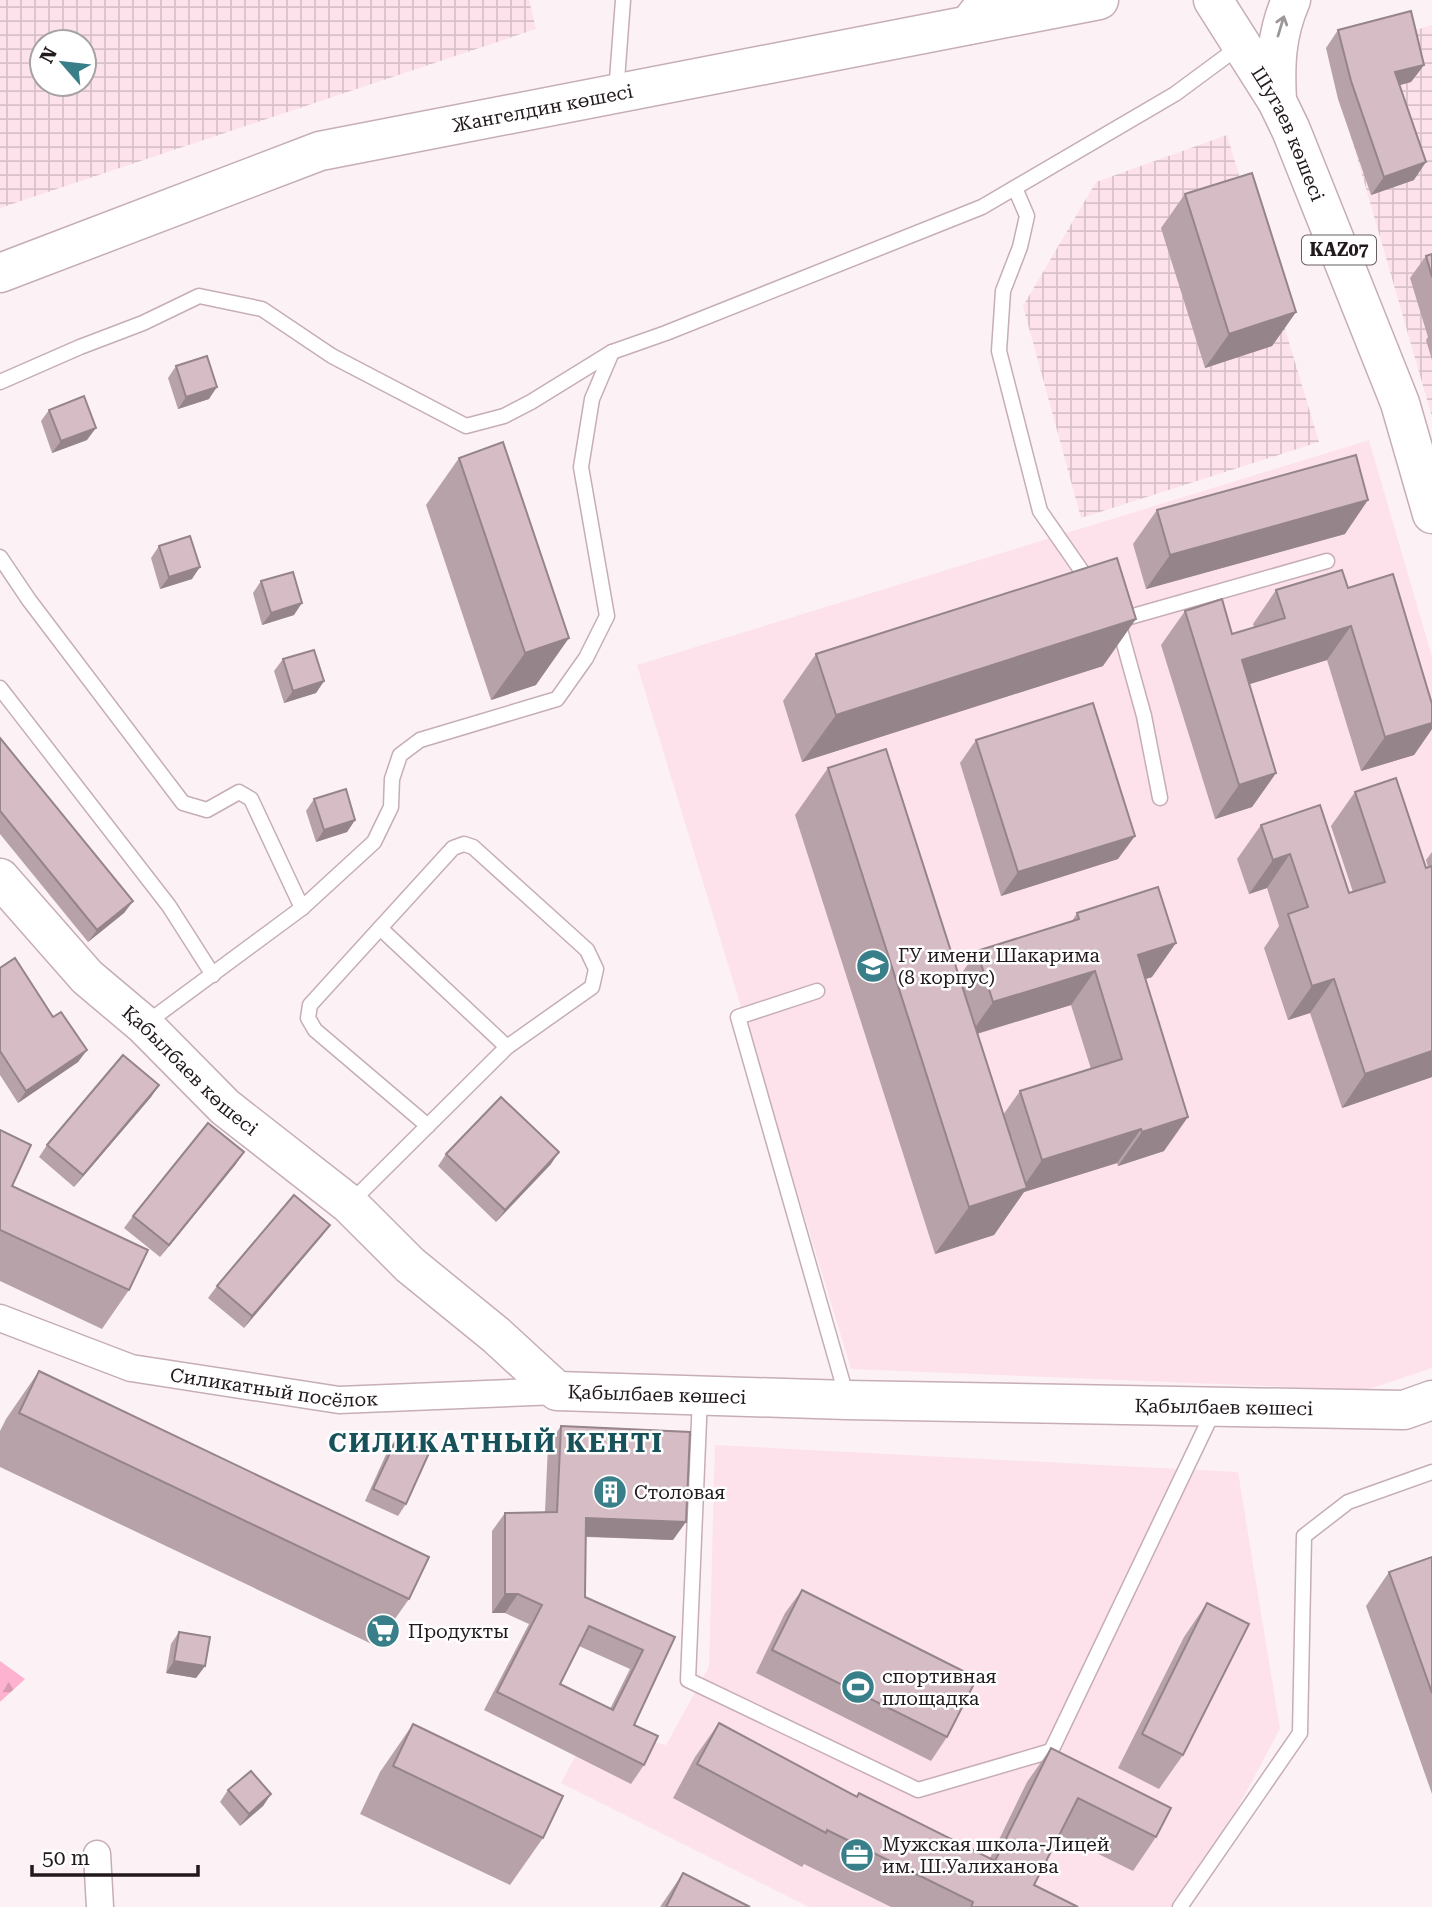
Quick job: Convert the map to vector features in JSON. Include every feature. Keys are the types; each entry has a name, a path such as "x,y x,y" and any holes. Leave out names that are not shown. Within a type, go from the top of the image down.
{"main road":[{"name":"Жангелдин көшесі","path":"0,273 320,151 616,93 979,13 1099,0"},
{"name":"Шугаев көшесі","path":"1213,0 1277,101 1296,142 1400,403 1432,514"},
{"path":"1277,101 1277,40 1292,0"},
{"name":"Қабылбаев көшесі","path":"0,878 87,977 144,1025 225,1107 349,1205 410,1265 496,1335 557,1391 847,1400 1404,1410 1432,1400"}],"street":[{"name":"Силикатный посёлок","path":"0,1318 131,1368 339,1400 557,1391"},
{"path":"97,1854 100,1907"}],"lane":[{"path":"616,93 623,0"},
{"path":"0,382 143,323 199,296 262,309 332,356 466,426 504,416 612,352 679,328 982,207 1175,94 1241,45"},
{"path":"1015,188 1027,216 1020,247 1003,291 999,351 1040,511 1110,610 1144,716 1160,798"},
{"path":"144,1025 302,908 374,842 391,807 392,779 400,755 419,740 557,699 586,658 607,616 580,467 592,399 612,352"},
{"path":"0,557 29,600 183,803 207,810 239,792 251,799 302,908"},
{"path":"1110,610 1327,561"},
{"path":"0,688 169,906 213,975"},
{"path":"349,1205 428,1126 507,1047 592,988 596,969 587,950 473,847 464,844 453,848 310,1004 308,1018 315,1030 428,1126"},
{"path":"380,928 507,1047"},
{"path":"817,991 738,1017 847,1400"},
{"path":"700,1396 688,1680 918,1790 1051,1751 1216,1407"},
{"path":"1180,1907 1300,1733 1304,1536 1348,1502 1432,1472"}],"shaded area":[{"path":"0,0 529,0 536,29 0,208"},
{"path":"1432,25 1432,417 1328,57"},
{"path":"1227,135 1319,442 1081,518 1023,306 1096,182"},
{"path":"1369,440 1432,657 1432,1368 1366,1390 851,1369 637,665"},
{"path":"715,1445 1238,1472 1280,1729 1184,1907 809,1907 561,1783 576,1755 625,1736 666,1745 709,1667"}],"green space":[{"path":"0,1661 25,1679 0,1702"}],"building":[{"path":"1411,11 1424,65 1395,72 1426,162 1384,177 1351,81 1338,30"},
{"path":"1252,173 1296,312 1229,334 1185,194"},
{"path":"1432,254 1432,277 1426,256"},
{"path":"207,356 217,387 186,397 176,366"},
{"path":"84,396 96,428 61,441 49,410"},
{"path":"503,442 569,638 525,653 459,458"},
{"path":"1356,455 1368,500 1170,555 1157,510"},
{"path":"190,536 200,567 169,577 159,546"},
{"path":"1117,558 1136,619 836,715 816,654"},
{"path":"1342,570 1348,588 1393,574 1432,704 1432,723 1385,737 1351,626 1242,660 1276,773 1239,785 1185,611 1222,599 1232,634 1285,618 1276,590"},
{"path":"293,572 302,603 271,613 261,581"},
{"path":"314,650 324,681 293,691 283,659"},
{"path":"1093,703 1135,836 1018,872 976,740"},
{"path":"0,738 133,901 97,930 0,811"},
{"path":"886,749 1027,1188 969,1207 828,768"},
{"path":"1396,778 1426,868 1432,866 1432,1051 1365,1074 1334,979 1312,986 1288,914 1308,907 1290,854 1273,860 1261,825 1320,805 1349,893 1385,882 1355,792"},
{"path":"346,789 355,820 324,830 314,799"},
{"path":"1158,887 1176,943 1138,955 1188,1117 1042,1160 1020,1091 1122,1059 1095,971 993,1002 977,951 1079,919 1077,913"},
{"path":"15,958 53,1017 61,1012 87,1050 26,1091 0,1051 0,968"},
{"path":"123,1055 159,1085 83,1175 47,1145"},
{"path":"501,1097 559,1152 505,1210 446,1154"},
{"path":"208,1123 244,1152 169,1245 133,1216"},
{"path":"0,1130 31,1145 12,1186 148,1250 129,1290 0,1230"},
{"path":"294,1195 330,1225 252,1316 217,1286"},
{"path":"39,1371 429,1557 409,1599 19,1413"},
{"path":"561,1426 690,1432 686,1522 586,1518 585,1597 675,1637 634,1725 658,1736 644,1765 497,1692 542,1605 518,1594 505,1594 505,1513 557,1512","holes":["589,1626 643,1650 613,1710 560,1684"]},
{"path":"397,1438 429,1453 406,1504 373,1489"},
{"path":"1432,1557 1432,1693 1389,1572"},
{"path":"802,1590 977,1678 947,1737 772,1650"},
{"path":"1207,1603 1249,1624 1183,1755 1142,1734"},
{"path":"179,1632 210,1637 205,1666 174,1661"},
{"path":"719,1723 857,1797 859,1793 995,1861 1051,1748 1171,1808 1156,1837 1078,1798 1034,1885 1078,1907 971,1907 973,1902 827,1830 826,1833 697,1764"},
{"path":"413,1724 563,1796 543,1838 393,1766"},
{"path":"251,1771 271,1794 249,1814 228,1790"},
{"path":"683,1873 750,1907 666,1907"}],"place":[{"name":"ГУ имени Шакарима (8 корпус)","path":"873,966"},
{"name":"Столовая","path":"610,1492"},
{"name":"Продукты","path":"383,1631"},
{"name":"спортивная площадка","path":"858,1687"},
{"name":"Мужская школа-Лицей им. Ш.Уалиханова","path":"857,1855"}],"district":[{"name":"СИЛИКАТНЫЙ КЕНТІ","path":"496,1443"}]}
